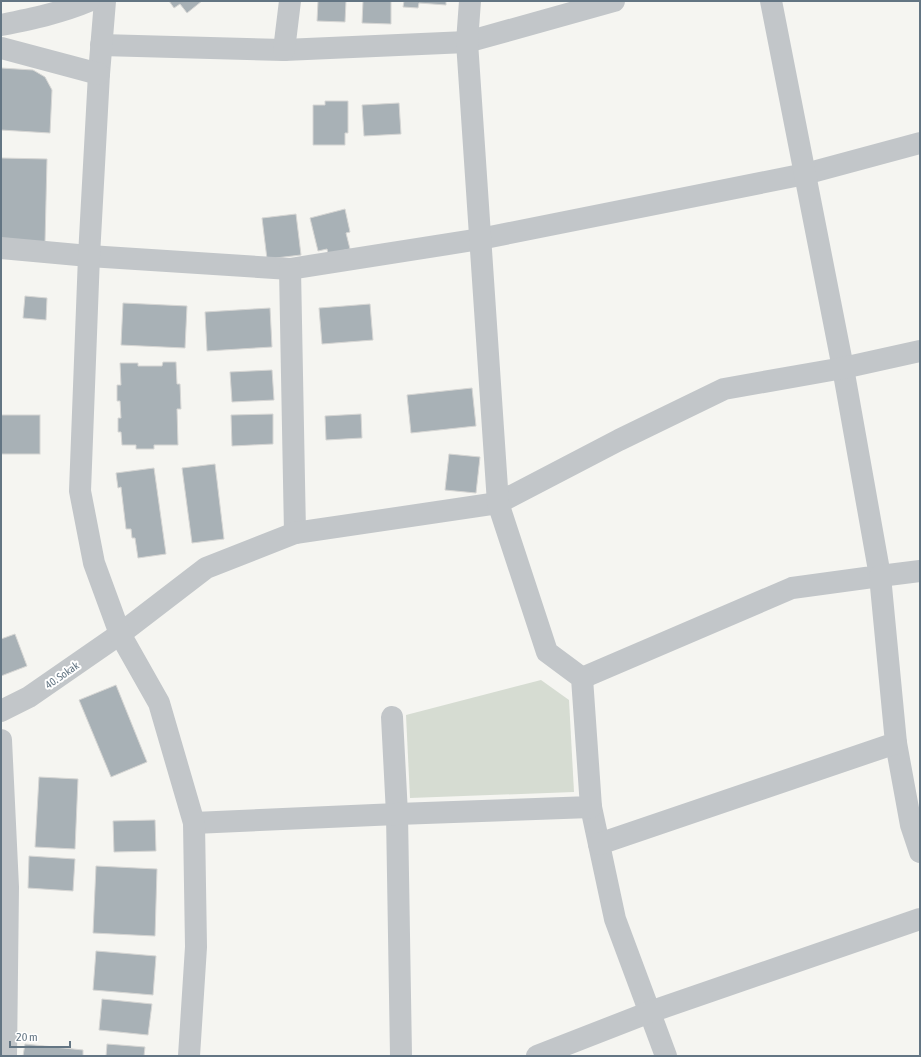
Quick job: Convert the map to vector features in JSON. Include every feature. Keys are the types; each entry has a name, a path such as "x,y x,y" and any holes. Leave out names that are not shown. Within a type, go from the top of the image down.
{"street":[{"path":"1,25 73,8 89,1"},
{"path":"105,1 99,74 89,256 80,490 94,563 120,634 159,703 194,823 196,947 189,1056"},
{"path":"284,50 290,1"},
{"path":"470,1 467,42 498,503 547,652 582,678 591,807 615,919 666,1056"},
{"path":"101,45 284,50 467,42 614,1"},
{"path":"771,1 843,368 880,576 896,743 911,825 920,852"},
{"path":"1,48 99,74"},
{"path":"1,248 89,256 290,269 480,240 805,174 920,143"},
{"path":"290,269 295,533"},
{"name":"40. Sokak","path":"1,710 29,697 120,634 206,568 295,533 498,503 619,440 724,389 843,368 920,351"},
{"path":"582,678 792,588 920,571"},
{"path":"392,717 397,814 401,1056"},
{"path":"1,740 8,887 6,1056"},
{"path":"599,844 896,743"},
{"path":"194,823 591,807"},
{"path":"537,1056 650,1012 920,919"}],"shaded area":[{"path":"541,680 569,700 574,792 410,798 406,715"}],"building":[{"path":"169,1 202,1 187,13 180,4 174,8"},
{"path":"318,1 346,1 345,22 317,21"},
{"path":"363,1 391,1 391,24 362,23"},
{"path":"404,1 446,1 446,5 419,3 418,8 403,7"},
{"path":"1,68 33,70 45,77 52,90 50,133 1,130"},
{"path":"325,101 348,101 348,133 345,133 345,145 313,145 313,105 325,105"},
{"path":"399,103 401,134 364,136 362,105"},
{"path":"1,158 47,159 45,242 1,241"},
{"path":"345,209 350,232 346,233 350,249 328,254 327,249 318,251 310,218"},
{"path":"296,214 301,255 267,259 262,218"},
{"path":"25,296 47,298 46,320 23,318"},
{"path":"123,303 187,306 185,348 121,345"},
{"path":"370,304 373,340 322,344 319,308"},
{"path":"270,308 272,347 207,351 205,312"},
{"path":"163,362 176,362 177,384 180,384 181,409 177,409 178,445 154,445 154,449 136,449 136,445 122,445 121,432 118,432 118,418 121,418 120,401 117,401 117,385 121,385 120,363 138,363 138,366 162,366"},
{"path":"272,370 274,400 232,402 230,372"},
{"path":"472,388 476,426 411,433 407,395"},
{"path":"273,414 273,444 232,446 231,415"},
{"path":"361,414 362,438 326,440 325,416"},
{"path":"1,415 40,415 40,454 1,454"},
{"path":"449,454 480,457 476,493 445,490"},
{"path":"215,464 224,539 192,543 182,468"},
{"path":"154,468 166,554 138,558 135,538 132,538 131,529 126,529 121,487 118,488 116,473"},
{"path":"15,634 27,666 1,676 1,639"},
{"path":"116,685 147,762 111,777 79,700"},
{"path":"39,777 78,779 75,849 35,847"},
{"path":"155,820 156,851 114,852 113,821"},
{"path":"29,856 75,859 73,891 28,888"},
{"path":"96,866 157,869 155,936 93,933"},
{"path":"96,951 156,956 153,995 93,990"},
{"path":"102,999 152,1004 148,1035 99,1030"},
{"path":"25,1044 83,1050 83,1056 23,1056"},
{"path":"107,1044 145,1047 144,1056 106,1056"}]}
